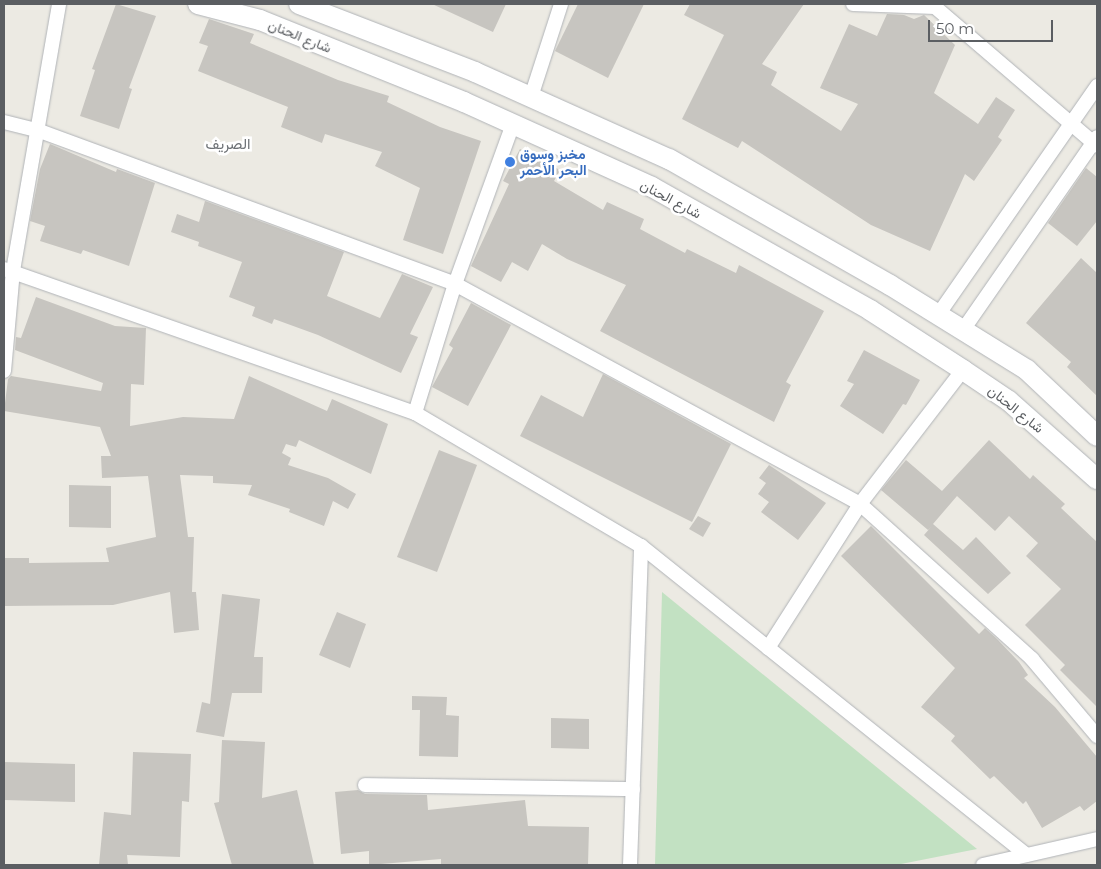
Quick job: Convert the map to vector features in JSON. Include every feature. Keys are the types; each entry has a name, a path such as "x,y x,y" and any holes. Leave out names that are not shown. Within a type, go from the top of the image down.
{"main road":[{"name":"شارع الحنان","path":"198,4 260,20 513,124 652,187 870,310 1009,400 1097,479"},
{"path":"300,4 531,97 669,159 938,315 1027,370 1097,436"}],"street":[{"path":"4,371 9,270 37,130 58,4"},
{"path":"531,97 561,4"},
{"path":"853,4 936,6 1071,124 1096,142 963,330"},
{"path":"938,315 1097,86"},
{"path":"4,122 37,130 455,284 860,504 1032,659 1097,736"},
{"path":"415,413 455,284 513,124"},
{"path":"9,270 415,413 641,546 1027,855"},
{"path":"768,648 860,504 963,370"},
{"path":"630,865 641,546"},
{"path":"365,785 633,789"},
{"path":"982,865 1097,839"}],"green space":[{"path":"662,592 977,849 896,865 655,865"}],"building":[{"path":"116,4 156,16 129,88 132,89 119,129 80,116 95,70 92,69"},
{"path":"432,4 506,4 493,32"},
{"path":"578,4 644,4 608,78 555,51"},
{"path":"690,4 804,4 762,64 777,72 771,85 841,131 858,104 820,88 849,24 877,36 887,14 904,15 914,19 924,15 955,45 934,93 978,124 996,97 1015,110 998,137 1002,140 974,181 965,174 930,251 871,225 742,141 738,148 682,119 724,35 684,15"},
{"path":"209,19 254,34 250,43 338,80 389,96 387,102 440,127 481,141 443,254 403,240 420,188 375,166 382,152 325,134 322,143 281,127 288,107 198,71 208,46 199,43"},
{"path":"50,144 116,172 117,169 155,183 129,266 83,250 81,254 40,241 45,226 30,221 40,169"},
{"path":"520,149 560,170 554,181 603,210 607,202 644,219 640,229 685,253 687,249 736,273 739,265 824,311 786,382 791,385 774,422 600,331 626,285 567,259 542,244 528,271 512,262 501,282 471,266 509,184 503,181"},
{"path":"1086,168 1097,177 1097,221 1077,246 1048,223"},
{"path":"205,201 344,252 327,296 380,318 402,274 433,287 410,334 418,337 401,373 318,335 274,319 272,324 252,316 255,307 229,297 242,262 198,246 199,242 171,232 177,214 199,222"},
{"path":"1081,258 1097,273 1097,396 1067,367 1071,362 1026,323"},
{"path":"36,297 115,326 146,328 144,385 131,384 130,426 183,417 234,419 249,376 327,411 332,399 388,424 371,474 299,440 296,447 286,444 282,453 291,458 288,465 328,478 356,494 348,509 333,501 324,526 289,512 290,509 248,495 252,485 213,483 213,476 180,475 188,537 194,537 192,592 196,592 199,630 174,633 170,592 113,605 4,606 4,558 29,558 29,563 109,562 106,548 156,537 148,476 102,478 101,456 111,456 100,427 4,411 8,379 11,376 101,391 103,383 15,350 16,337 21,338"},
{"path":"471,303 511,325 468,406 432,387 453,348 449,345"},
{"path":"864,350 920,380 906,405 903,404 883,434 840,406 854,384 847,381"},
{"path":"603,374 731,444 692,522 520,436 541,395 583,417"},
{"path":"989,440 1030,479 1033,475 1065,504 1061,508 1097,542 1097,707 1060,670 1065,665 1025,625 1061,589 1026,556 1038,543 1009,516 995,531 957,496 933,524 963,550 976,537 1011,573 988,594 924,535 931,527 928,530 881,490 906,460 942,491"},
{"path":"439,450 477,465 437,572 397,557"},
{"path":"769,465 826,503 798,540 761,512 769,502 758,494 766,483 759,478"},
{"path":"69,485 111,486 111,528 69,527"},
{"path":"698,516 711,523 703,537 689,529"},
{"path":"871,526 979,634 985,628 1019,662 1028,675 1024,678 1055,707 1097,757 1097,801 1084,811 1080,806 1042,828 1026,801 1023,804 994,776 990,779 951,741 955,736 921,707 955,668 841,556"},
{"path":"222,594 260,599 254,657 263,657 262,693 232,693 224,737 196,732 202,702 210,704"},
{"path":"337,612 366,624 350,668 319,655"},
{"path":"412,696 447,697 446,715 459,716 458,757 419,756 420,710 412,710"},
{"path":"551,718 589,719 589,749 551,748"},
{"path":"222,740 265,742 262,798 297,790 314,865 232,865 214,803 219,802"},
{"path":"133,752 191,754 189,802 182,801 180,857 127,855 128,865 99,865 104,812 131,815"},
{"path":"4,762 75,764 75,802 4,800"},
{"path":"358,790 365,794 427,795 428,810 525,800 528,826 589,827 588,865 441,865 441,859 369,865 369,851 341,854 335,792"}],"place":[{"name":"مخبز وسوق البحر الأحمر","path":"510,162"}],"district":[{"name":"الصريف","path":"228,144"}]}
